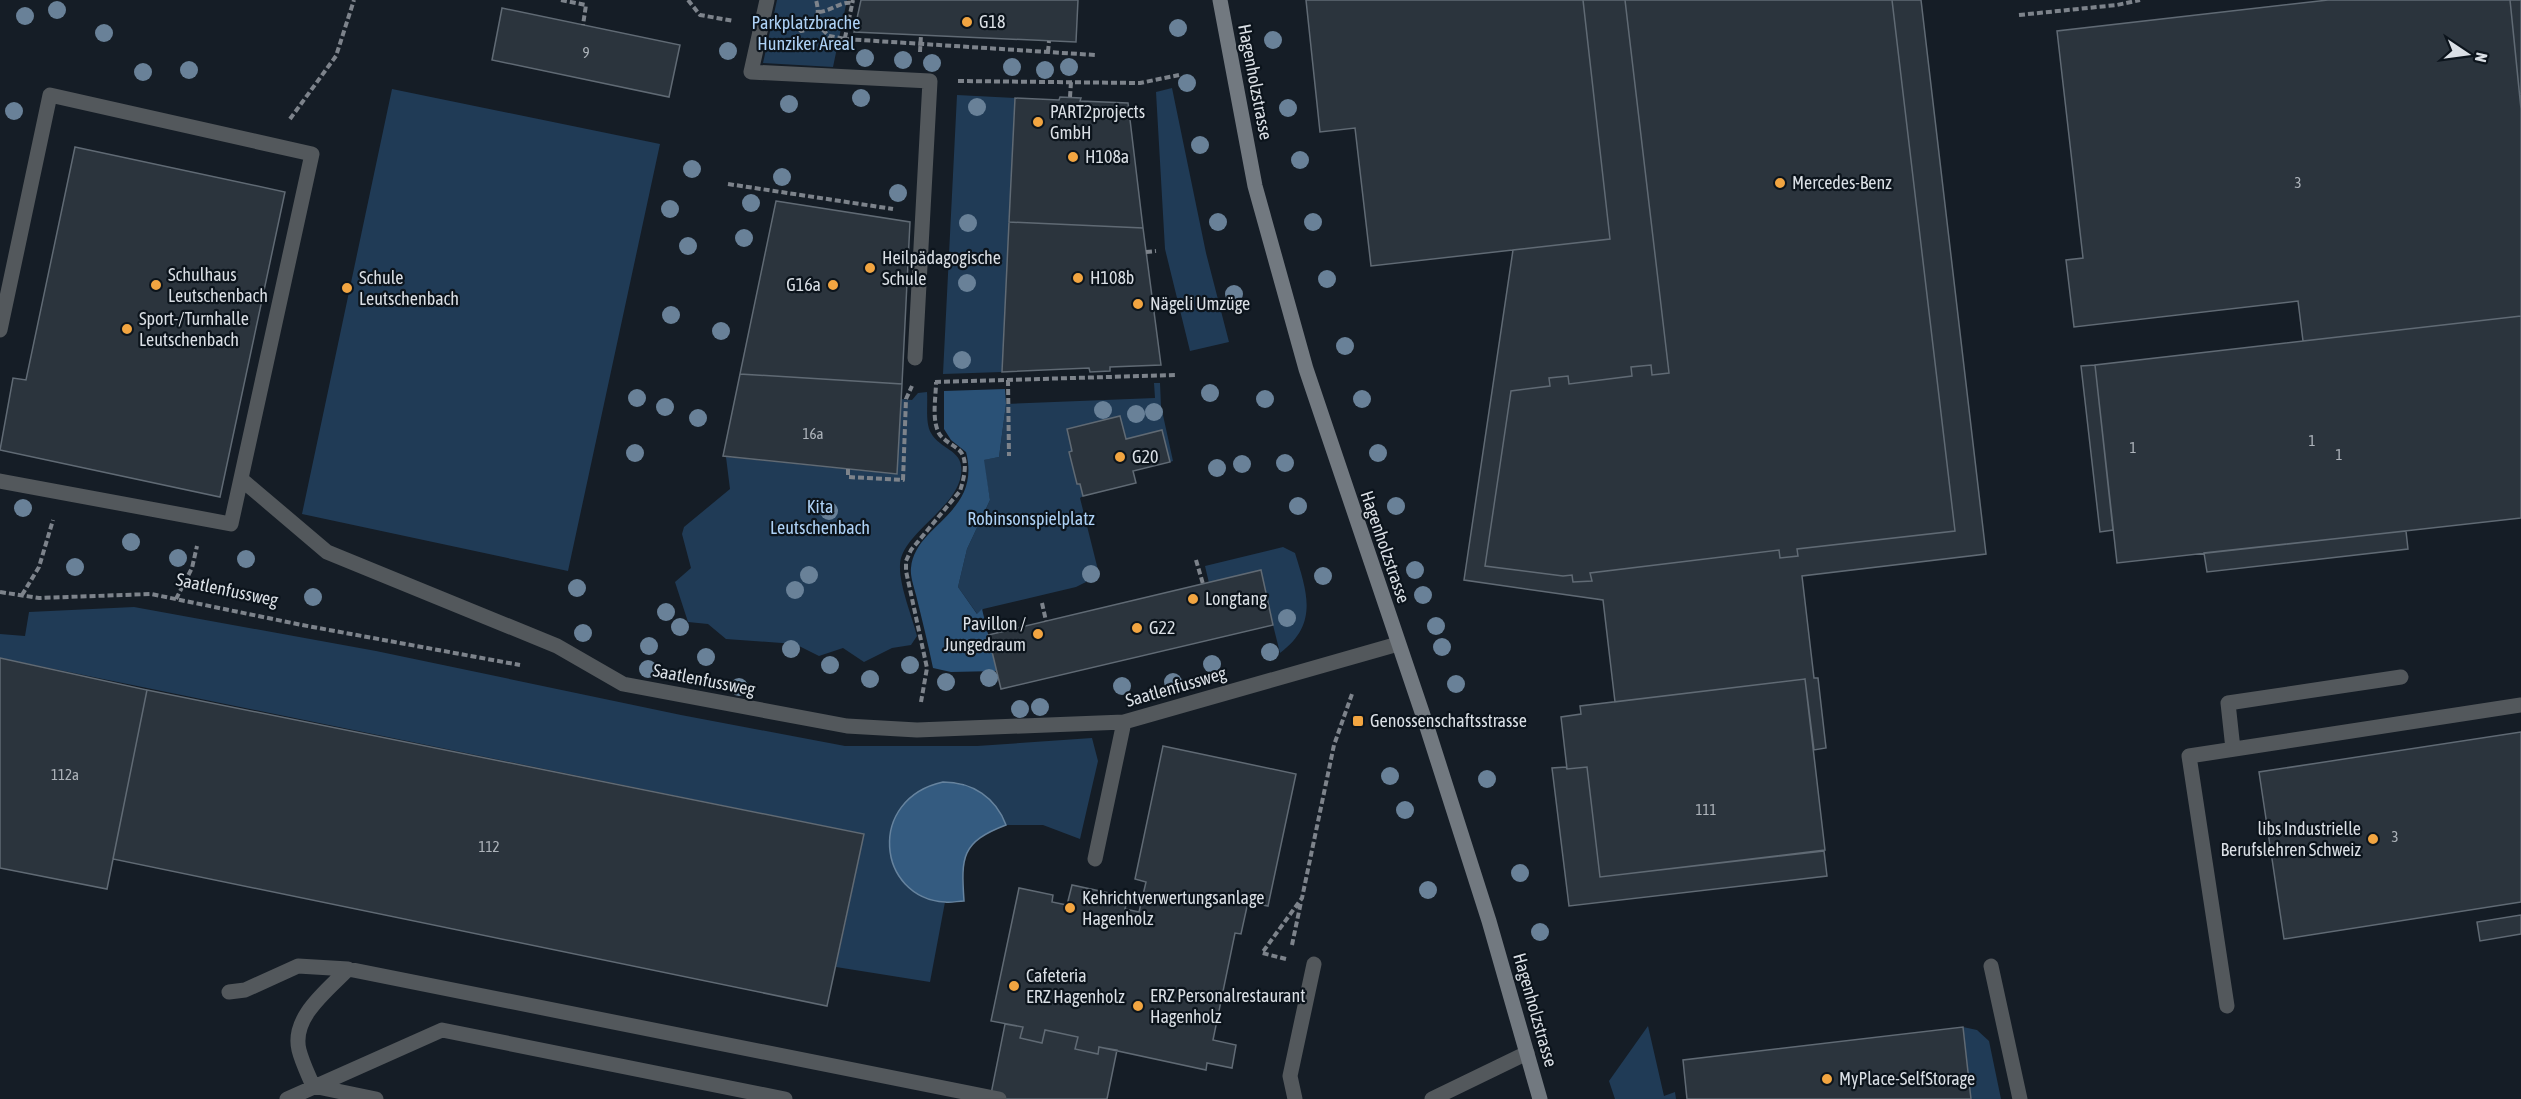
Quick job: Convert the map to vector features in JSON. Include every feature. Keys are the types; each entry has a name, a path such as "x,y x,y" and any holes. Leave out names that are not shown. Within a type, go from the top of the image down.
{"street":[{"name":"Hagenholzstrasse","path":"1220,0 1255,186 1306,369 1489,921 1540,1099"}],"lane":[{"path":"767,0 751,72 930,81 915,358"},
{"path":"0,330 50,95 312,154 231,524 0,481"},
{"name":"Saatlenfussweg","path":"241,479 327,552 557,646 623,684 847,726 917,730 1124,722 1398,644"},
{"path":"2233,749 2228,703 2401,677"},
{"path":"2228,1006 2189,756 2521,705"},
{"path":"1095,859 1124,722"},
{"path":"1295,1099 1290,1077 1314,964"},
{"path":"229,992 244,990 298,966 348,969 999,1099"},
{"path":"1991,966 2019,1099"},
{"path":"313,1086 299,1048 300,1026 312,1008 348,969"},
{"path":"287,1099 442,1030 785,1099"},
{"path":"1432,1099 1527,1053"},
{"path":"313,1086 376,1099"}],"path":[{"path":"272,144 336,56 354,0"},
{"path":"561,0 586,5 583,25"},
{"path":"688,0 700,15 761,27"},
{"path":"791,13 791,22 795,28 801,31 808,29 816,22 819,12 816,0"},
{"path":"2019,15 2117,5 2140,0"},
{"path":"819,12 827,11 846,2 853,2 837,77"},
{"path":"851,10 858,12"},
{"path":"816,22 829,36 845,39 1095,55"},
{"path":"1048,52 1049,41"},
{"path":"930,81 1140,83 1179,75"},
{"path":"1070,97 1071,82"},
{"path":"728,184 923,214"},
{"path":"1146,252 1156,251"},
{"path":"848,469 848,477 903,480 906,399 914,383 915,358"},
{"path":"1100,371 1100,377"},
{"path":"914,383 1177,375"},
{"path":"1008,380 1009,456"},
{"path":"917,730 927,668 906,571 906,561 911,549 960,491 965,460 961,452 940,435 935,420 936,382"},
{"path":"22,595 39,567 61,493"},
{"path":"176,599 192,568 202,519"},
{"path":"1196,560 1203,584"},
{"name":"Saatlenfussweg","path":"0,592 39,598 151,594 302,625 531,667"},
{"path":"1041,603 1046,621"},
{"path":"1292,945 1334,745 1352,694"},
{"path":"1302,898 1262,953 1314,964"}],"green space":[{"name":"Parkplatzbrache Hunziker Areal","path":"777,0 847,0 833,67 763,63"},
{"path":"1172,88 1206,253 1229,342 1190,351 1165,249 1156,92"},
{"path":"392,89 660,144 568,571 302,514"},
{"path":"957,95 1015,98 1002,372 943,374"},
{"name":"Robinsonspielplatz","path":"1154,383 1160,383 1161,406 1173,461 1170,462 1162,430 1126,439 1119,417 1067,429 1072,451 1069,453 1077,484 1080,484 1083,496 1080,498 1098,570 1089,572 1086,582 1076,587 983,609 978,615 958,587 967,549 990,500 983,460 999,457 1006,404 1155,398"},
{"name":"Kita Leutschenbach","path":"927,392 929,429 935,439 956,455 961,466 961,475 950,499 918,532 903,554 900,573 917,636 911,645 892,648 864,662 843,648 819,656 795,644 726,639 708,624 688,622 675,582 691,568 682,534 684,527 730,489 726,457 897,474 901,399 912,400 918,393"},
{"path":"1283,547 1295,553 1306,594 1307,607 1300,631 1280,653 1273,625 1209,583 1205,566"},
{"path":"134,607 376,651 681,715 845,746 977,746 1092,738 1098,761 1080,839 1043,825 1006,825 998,809 986,796 971,787 954,782 890,853 899,873 910,886 925,895 945,902 930,982 836,967 864,834 0,658 0,634 25,636 29,612"},
{"path":"1648,1026 1664,1096 1675,1092 1676,1099 1615,1099 1609,1081"},
{"path":"1963,1027 1977,1030 1989,1041 2001,1099 1971,1099"}],"shaded area":[{"path":"1005,389 1006,404 999,457 984,460 990,500 967,549 958,587 977,614 982,609 997,671 951,672 933,668 912,582 911,568 915,553 924,540 957,504 965,490 968,473 966,452 951,440 944,429 944,391"},
{"path":"943,782 964,785 982,793 1002,815 1006,825 980,838 967,853 963,873 964,901 945,902 922,896 905,884 894,867 890,847 892,826 901,807 918,792"}],"building":[{"name":"G18","path":"861,0 1078,0 1076,42 854,32"},
{"path":"1306,0 1583,0 1610,239 1371,266 1355,128 1320,132"},
{"path":"1583,0 1625,0 1669,373 1652,375 1651,365 1631,367 1632,376 1569,384 1568,376 1549,378 1550,386 1511,391 1485,566 1563,576 1572,575 1573,582 1592,581 1590,573 1779,550 1780,558 1798,556 1797,549 1955,531 1892,0 1921,0 1986,554 1802,576 1814,678 1818,678 1826,748 1814,750 1805,679 1615,702 1603,600 1464,580 1513,250 1610,239"},
{"name":"Mercedes-Benz","path":"1625,0 1892,0 1955,531 1797,549 1798,556 1780,558 1779,550 1590,573 1592,581 1573,582 1572,575 1563,576 1485,566 1511,391 1550,386 1549,378 1568,376 1569,384 1632,376 1631,367 1651,365 1652,375 1669,373"},
{"path":"2328,0 2510,0 2521,109 2521,316 2303,341 2298,301 2074,327 2066,260 2083,258 2057,31"},
{"path":"2510,0 2521,0 2521,109 2514,39"},
{"path":"502,8 680,45 669,97 492,60"},
{"name":"H108a","path":"1060,97 1081,98 1080,101 1128,103 1143,228 1009,222 1015,98 1059,100"},
{"name":"Schulhaus Leutschenbach","path":"75,147 285,192 220,497 0,450 13,378 26,380"},
{"name":"G16a","path":"776,201 910,222 902,384 740,374"},
{"name":"H108b","path":"1009,222 1143,228 1161,365 1110,367 1110,371 1090,372 1089,368 1002,372"},
{"path":"2521,316 2521,518 2117,563 2095,365"},
{"path":"2095,365 2113,530 2100,532 2081,366"},
{"path":"740,374 902,384 897,474 723,456"},
{"name":"G20","path":"1120,416 1126,439 1162,430 1170,462 1133,471 1136,483 1083,496 1080,484 1077,484 1069,452 1072,451 1067,429"},
{"path":"2406,531 2408,549 2207,572 2204,553"},
{"name":"G22","path":"1261,570 1273,625 1001,689 988,635"},
{"path":"0,658 147,690 107,889 0,868"},
{"path":"1805,679 1825,850 1600,877 1587,767 1567,769 1561,717 1581,714 1580,706"},
{"path":"147,690 864,834 827,1006 113,859"},
{"path":"2521,732 2521,902 2284,939 2259,772"},
{"name":"Kehrichtverwertungsanlage Hagenholz","path":"1163,746 1296,774 1268,906 1248,902 1241,934 1235,933 1213,1040 1236,1045 1232,1068 1207,1063 1206,1070 1099,1047 1098,1054 1075,1049 1078,1037 1045,1030 1042,1043 1020,1038 1023,1027 991,1021 1019,888 1053,895 1052,902 1067,905 1072,885 1128,897 1125,909 1139,912 1146,882 1135,879"},
{"path":"1566,767 1567,769 1587,767 1600,877 1824,851 1827,876 1569,906 1552,768"},
{"path":"2521,915 2521,934 2480,941 2477,922"},
{"path":"1005,1024 1023,1027 1020,1038 1042,1043 1045,1030 1078,1037 1075,1049 1098,1054 1099,1047 1117,1050 1107,1099 990,1099"},
{"name":"MyPlace-SelfStorage","path":"1963,1027 1971,1099 1687,1099 1683,1060"}],"place":[{"name":"G18","path":"967,22"},
{"name":"PART2projects GmbH","path":"1038,122"},
{"name":"H108a","path":"1073,157"},
{"name":"Mercedes-Benz","path":"1780,183"},
{"name":"Heilpädagogische Schule","path":"870,268"},
{"name":"H108b","path":"1078,278"},
{"name":"Schulhaus Leutschenbach","path":"156,285"},
{"name":"G16a","path":"833,285"},
{"name":"Schule Leutschenbach","path":"347,288"},
{"name":"Nägeli Umzüge","path":"1138,304"},
{"name":"Sport-/Turnhalle Leutschenbach","path":"127,329"},
{"name":"G20","path":"1120,457"},
{"name":"Longtang","path":"1193,599"},
{"name":"G22","path":"1137,628"},
{"name":"Pavillon / Jungedraum","path":"1038,634"},
{"name":"Genossenschaftsstrasse","path":"1358,721"},
{"name":"libs Industrielle Berufslehren Schweiz","path":"2373,839"},
{"name":"Kehrichtverwertungsanlage Hagenholz","path":"1070,908"},
{"name":"Cafeteria ERZ Hagenholz","path":"1014,986"},
{"name":"ERZ Personalrestaurant Hagenholz","path":"1138,1006"},
{"name":"MyPlace-SelfStorage","path":"1827,1079"}]}
